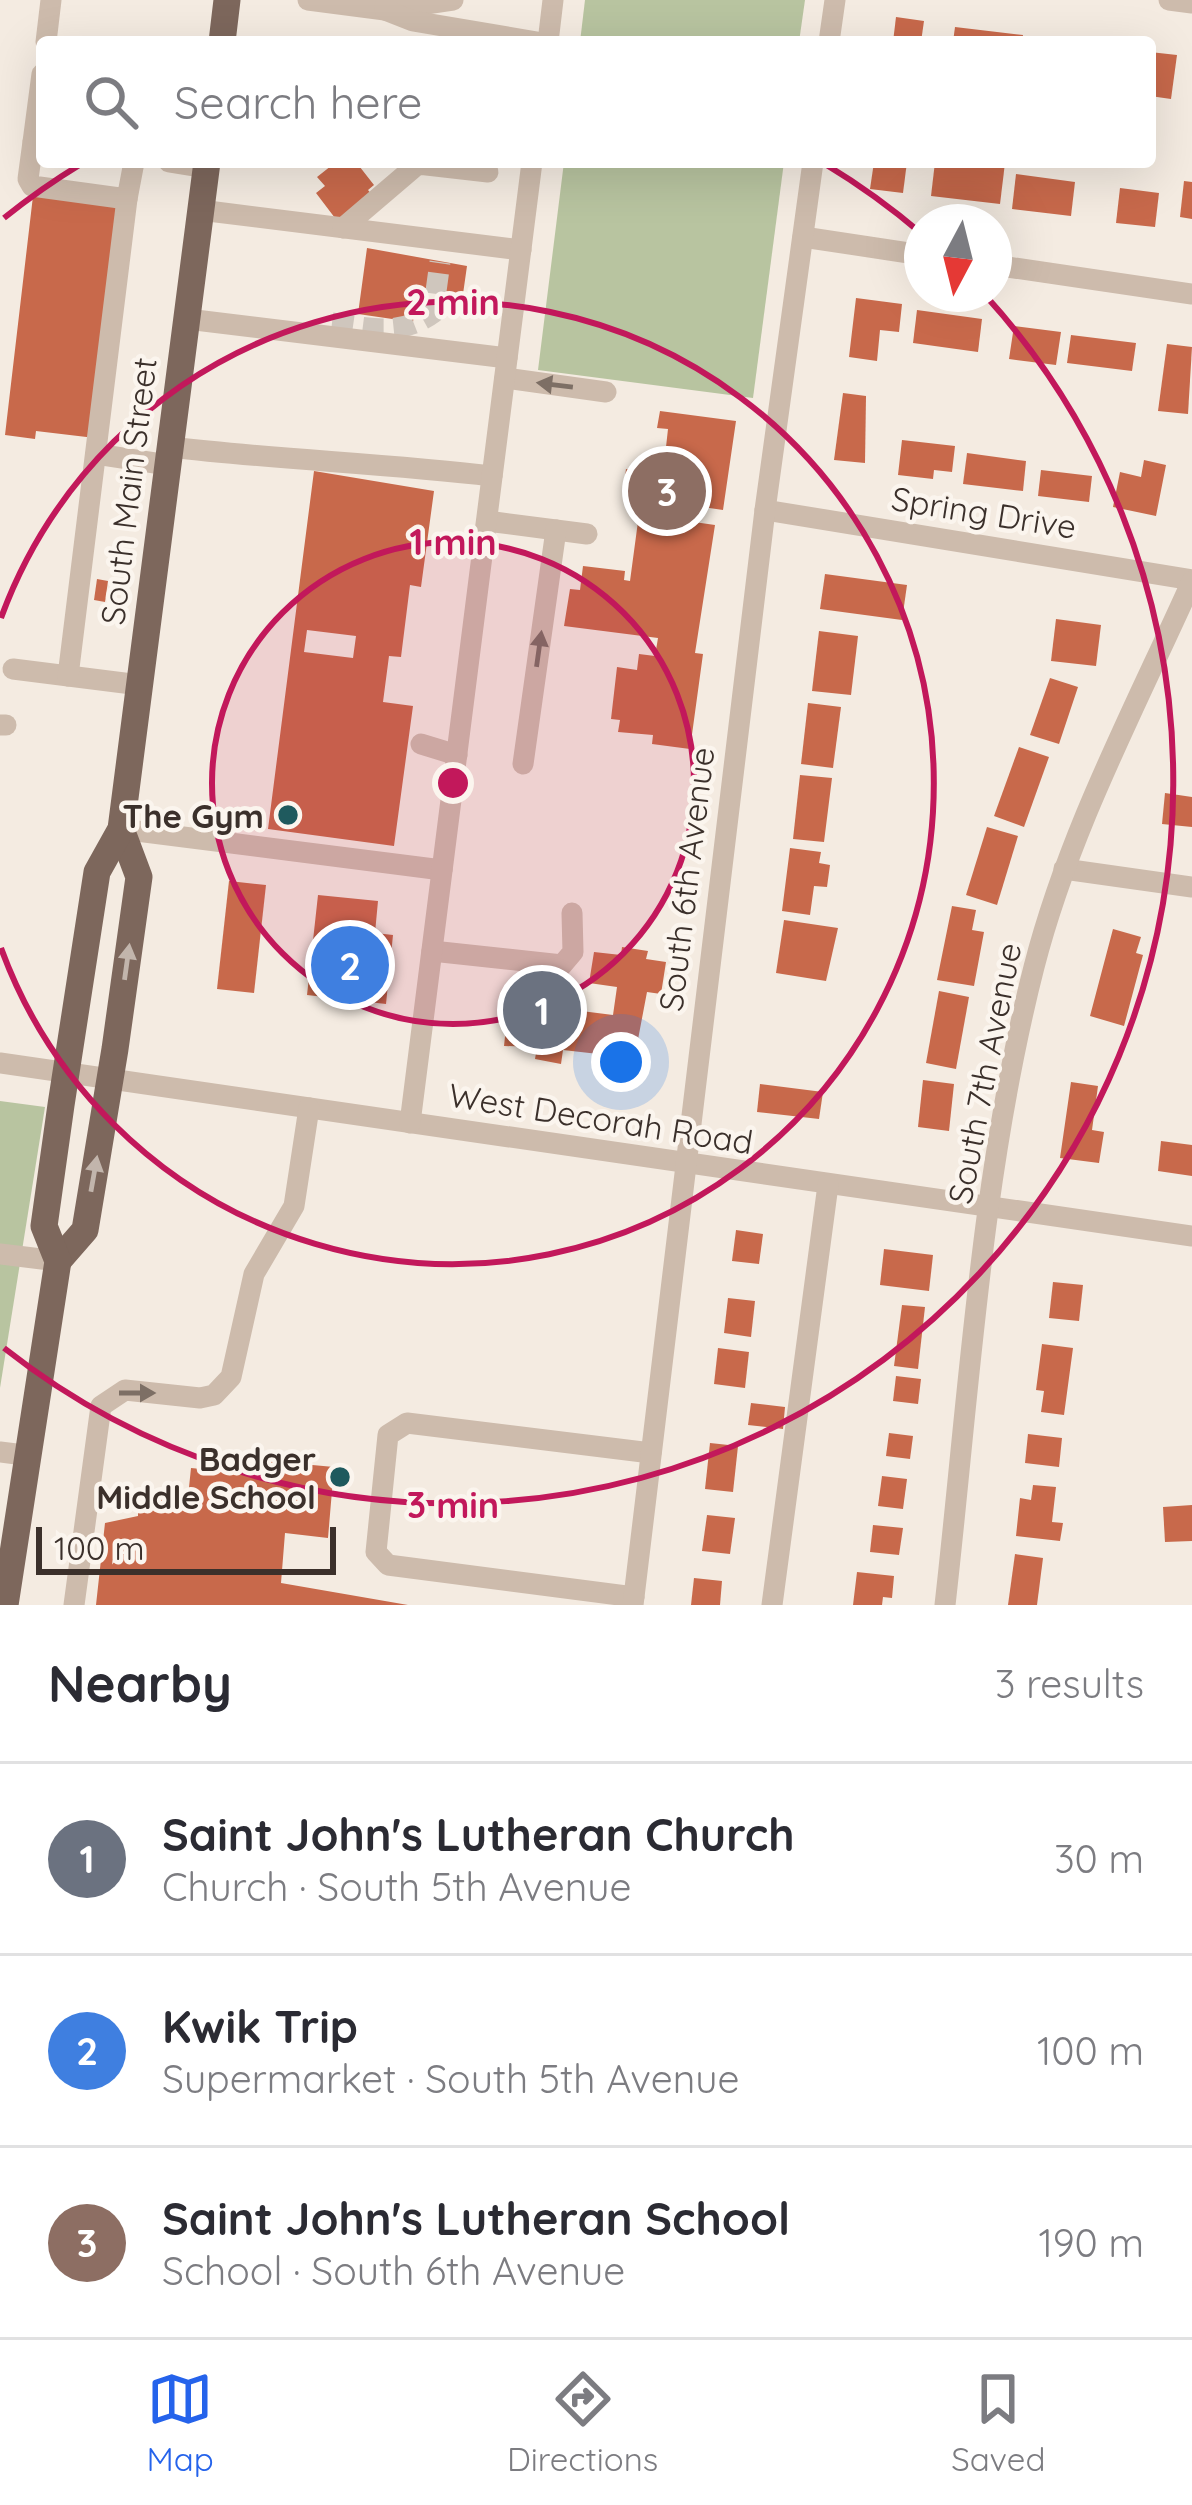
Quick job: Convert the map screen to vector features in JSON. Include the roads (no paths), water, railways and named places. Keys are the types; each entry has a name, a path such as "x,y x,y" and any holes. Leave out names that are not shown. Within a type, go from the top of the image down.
{"main road":[{"path":"223,36 227,0"},
{"name":"South Main Street","path":"58,1261 44,1226 97,872 122,829 206,168"},
{"name":"South Main Street","path":"5,1605 12,1454 58,1261 85,1229 110,1078 139,877 122,829"}],"street":[{"path":"47,36 52,0"},
{"path":"316,1 386,5 453,0"},
{"path":"549,36 553,0"},
{"path":"830,36 835,0"},
{"path":"1169,0 1192,3"},
{"path":"386,5 413,21 502,36"},
{"path":"36,149 28,179 32,186 128,199"},
{"path":"68,676 133,168"},
{"path":"344,228 413,168"},
{"path":"453,168 488,172"},
{"path":"410,1123 531,168"},
{"name":"South 6th Avenue","path":"634,1601 683,1165 812,168"},
{"path":"200,210 344,228 441,251 521,250"},
{"path":"803,237 904,252"},
{"path":"1012,268 1192,294"},
{"path":"187,319 506,368 605,392"},
{"path":"96,454 314,465 348,459 492,476"},
{"name":"Spring Drive","path":"765,510 1192,580"},
{"path":"487,521 587,534"},
{"path":"523,764 556,530"},
{"name":"South 7th Avenue","path":"945,1605 1013,1059 1064,869 1192,580"},
{"path":"13,669 140,685"},
{"path":"421,744 457,755"},
{"path":"122,829 442,870"},
{"path":"1064,869 1192,887"},
{"path":"432,951 562,965 573,952 572,913"},
{"name":"West Decorah Road","path":"0,1063 1192,1236"},
{"path":"74,1605 101,1406 125,1390 200,1398 224,1387 236,1366 254,1274 289,1218 309,1108"},
{"path":"772,1605 827,1185"},
{"path":"0,1254 58,1261"},
{"path":"634,1601 388,1565 376,1552 388,1435 407,1423 650,1454"}],"tunnel":[{"path":"332,323 384,329 421,321 433,313 440,262"}],"place":[{"name":"Saint John's Lutheran School","path":"667,491"},
{"name":"The Gym","path":"288,815"},
{"name":"Kwik Trip","path":"350,965"},
{"name":"Saint John's Lutheran Church","path":"542,1010"},
{"name":"Badger Middle School","path":"340,1477"}]}
